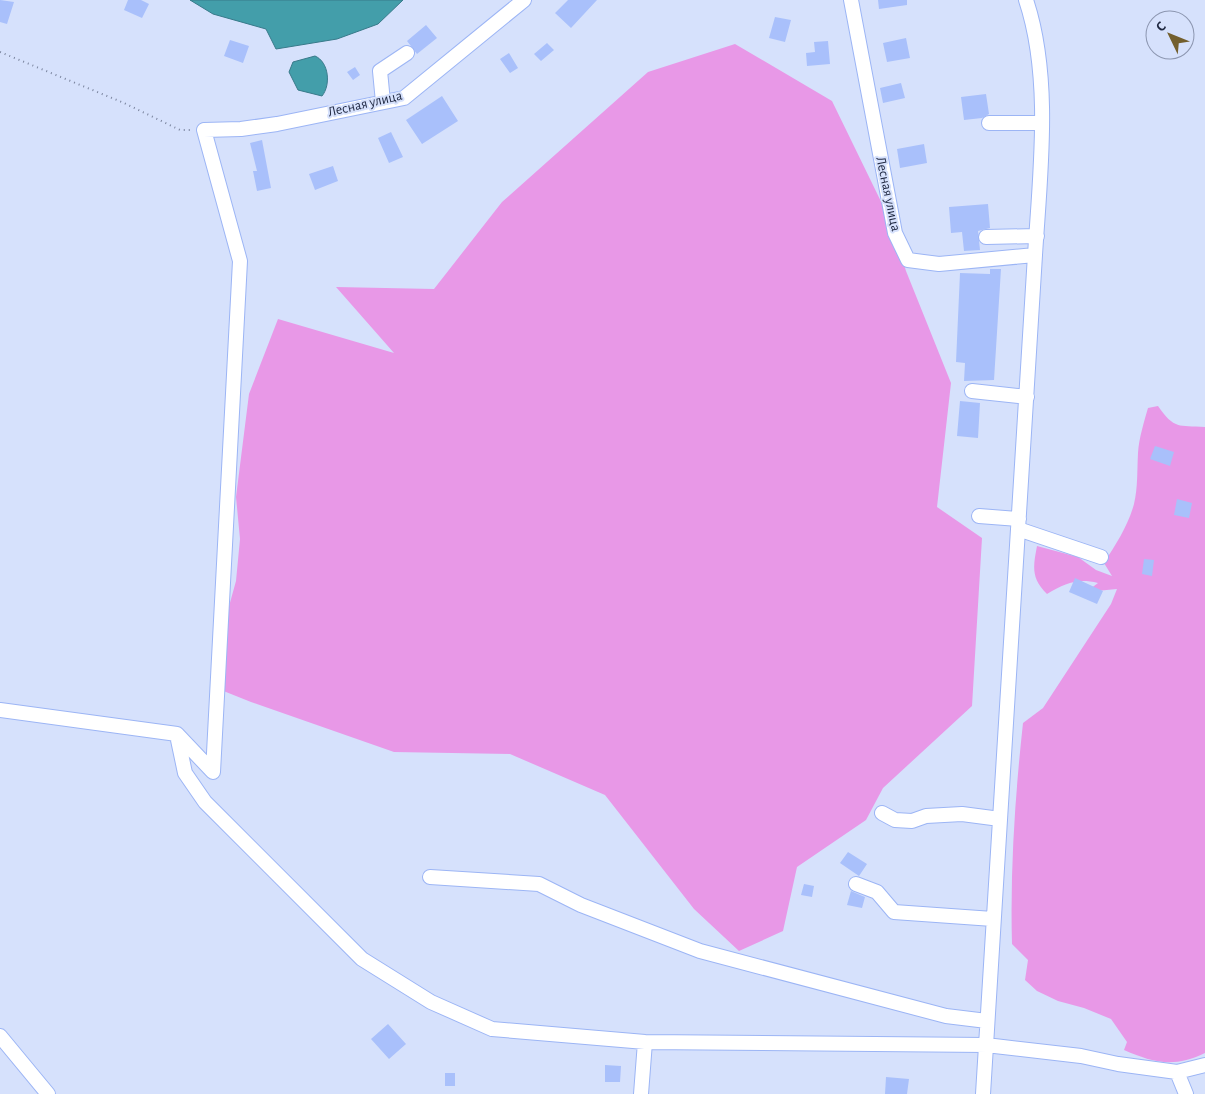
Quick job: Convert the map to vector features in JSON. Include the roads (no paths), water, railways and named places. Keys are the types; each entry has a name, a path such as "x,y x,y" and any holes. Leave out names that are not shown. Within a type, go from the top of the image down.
{"street":[{"name":"Лесная улица","path":"177,734 213,772 240,261 204,130 250,128 404,98 524,0"},
{"name":"Лесная улица","path":"851,0 895,233 908,260 939,264 1036,255"},
{"path":"983,1094 1037,236 1041,123 1040,78 1026,0"},
{"path":"383,102 380,71 407,53"},
{"path":"989,123 1041,123"},
{"path":"986,237 1037,236"},
{"path":"972,391 1026,397"},
{"path":"980,516 1018,524 1101,556"},
{"path":"0,710 177,734 185,773 205,802 362,959 431,1002 492,1029 645,1042 986,1045 1081,1056 1118,1064 1177,1072 1205,1065"},
{"path":"882,813 895,820 912,821 926,816 962,814 1000,819"},
{"path":"430,877 539,884 581,905 700,951 946,1016 988,1021"},
{"path":"856,884 877,892 894,912 993,919"},
{"path":"0,1036 48,1094"},
{"path":"641,1094 645,1042"},
{"path":"1177,1072 1186,1094"}]}
